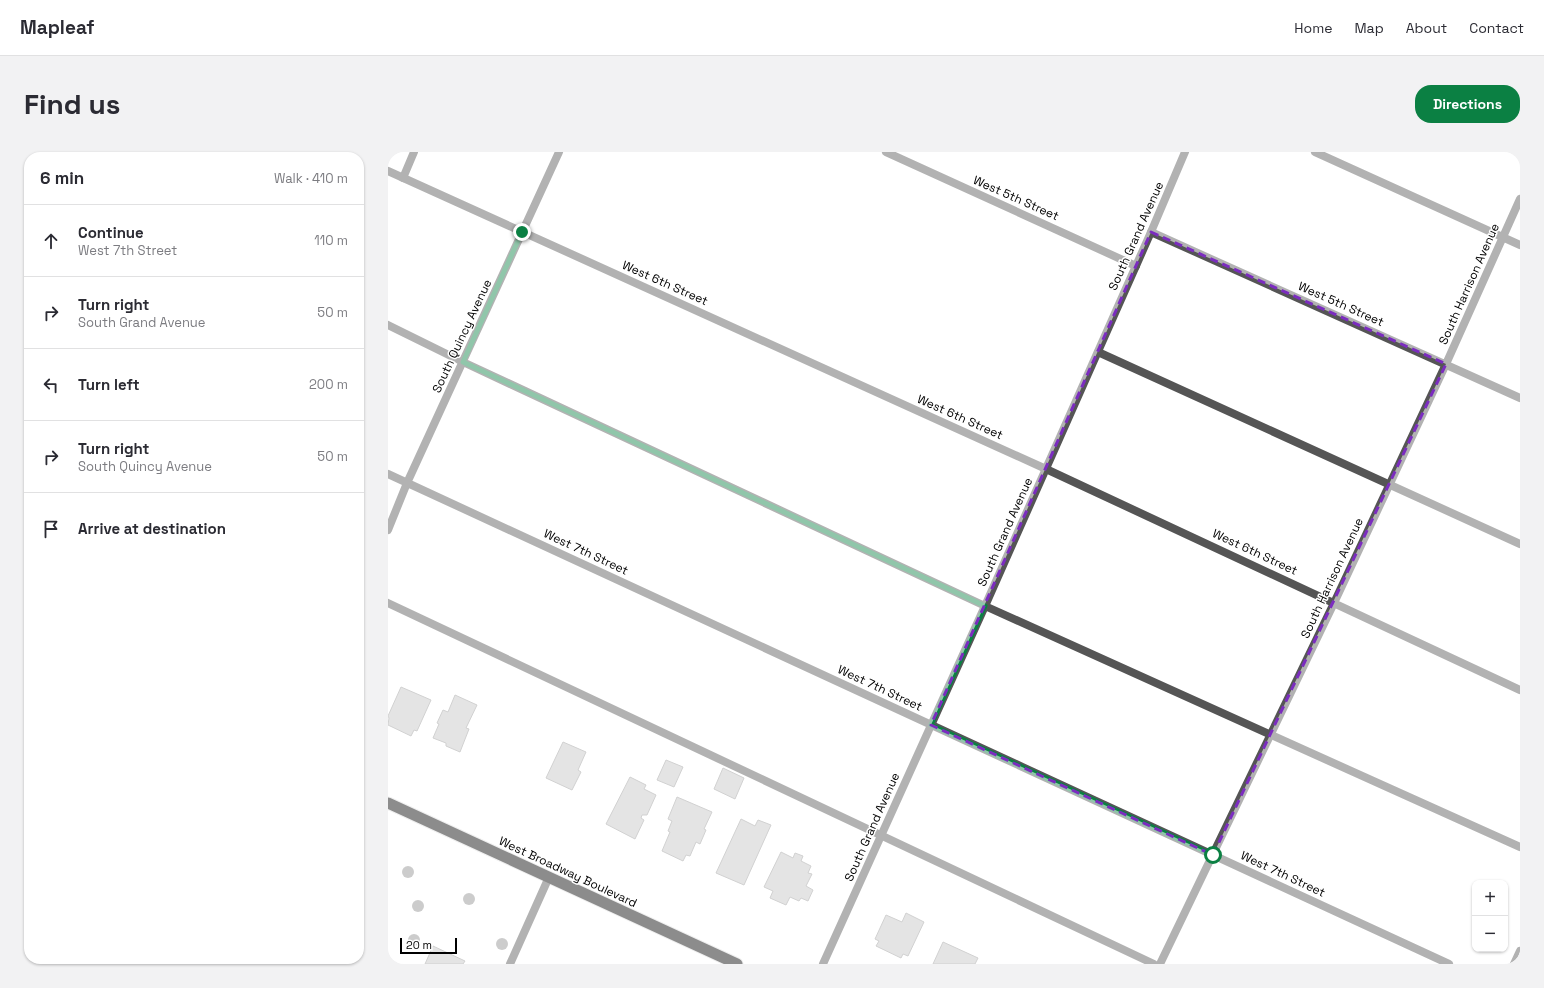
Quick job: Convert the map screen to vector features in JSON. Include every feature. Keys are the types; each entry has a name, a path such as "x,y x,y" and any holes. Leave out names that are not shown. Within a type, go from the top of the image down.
{"highway":[{"name":"West Broadway Boulevard","path":"388,803 737,964"}],"street":[{"path":"403,178 414,152"},
{"name":"South Quincy Avenue","path":"388,530 558,152"},
{"name":"West 5th Street","path":"886,152 1136,266"},
{"name":"South Grand Avenue","path":"823,964 1152,232 1185,152"},
{"path":"1316,152 1520,245"},
{"name":"West 6th Street","path":"388,171 1046,469 1520,690"},
{"name":"South Harrison Avenue","path":"1160,964 1271,735 1446,364 1520,199"},
{"name":"West 5th Street","path":"1152,232 1520,398"},
{"path":"388,326 985,606 1520,847"},
{"path":"1098,352 1520,544"},
{"name":"West 7th Street","path":"388,474 1449,964"},
{"path":"388,603 1154,964"},
{"path":"510,964 549,877"},
{"path":"1514,964 1520,951"}],"highlighted area":[{"path":"1151,232 1446,364 1213,855 931,725"}],"building":[{"path":"401,687 431,700 417,731 414,730 411,736 388,725 388,716"},
{"path":"455,695 477,705 466,728 469,729 460,752 446,746 446,743 433,738 439,724 437,723 443,710 448,712"},
{"path":"563,742 586,752 578,770 581,772 572,790 546,778"},
{"path":"666,760 683,767 674,787 657,780"},
{"path":"723,768 744,778 735,799 714,789"},
{"path":"630,777 646,785 644,789 656,795 647,815 642,815 641,818 644,820 635,839 606,824"},
{"path":"677,797 712,812 704,829 706,830 700,844 696,842 690,856 686,855 683,861 662,851 670,832 668,831 672,821 668,819"},
{"path":"741,819 755,826 758,820 771,825 744,885 716,873"},
{"path":"781,852 793,858 795,853 803,856 801,861 811,866 808,873 812,874 806,886 813,890 808,901 801,898 799,901 790,897 786,905 770,898 773,891 764,887"},
{"path":"906,913 924,922 908,956 903,954 901,958 876,946 879,941 875,939 886,915 902,922"},
{"path":"943,942 978,958 975,964 933,964"},
{"path":"433,946 465,961 463,964 425,964"}],"route":[{"path":"522,232 463,362 985,606 931,725 1213,855"}]}
